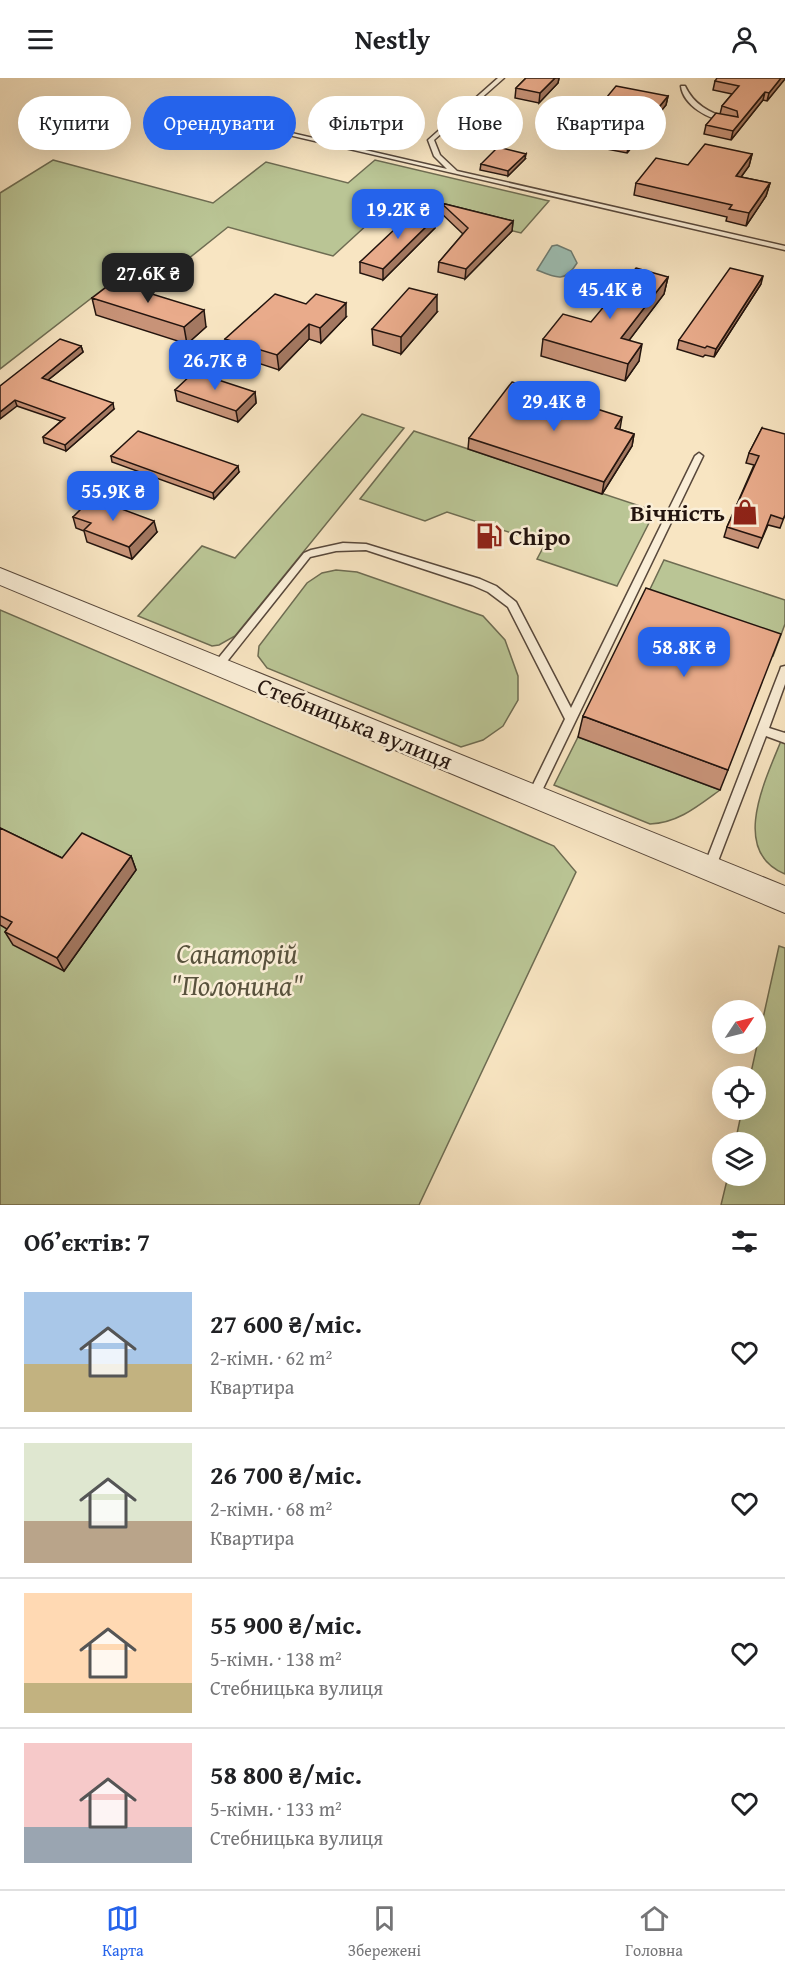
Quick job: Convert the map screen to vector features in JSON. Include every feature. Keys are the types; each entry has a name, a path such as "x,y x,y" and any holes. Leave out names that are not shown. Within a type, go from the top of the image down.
{"street":[{"name":"Стебницька вулиця","path":"0,576 785,900"}],"lane":[{"path":"456,173 437,156 431,140 501,78"},
{"path":"683,87 697,107 732,123"},
{"path":"296,136 785,248"},
{"path":"533,796 699,456"},
{"path":"217,666 307,555 339,546 366,547 476,582 503,596 512,605 571,719"},
{"path":"709,869 767,732 785,670"},
{"path":"767,732 785,738"}],"green space":[{"path":"53,160 213,203 266,162 348,183 375,160 549,201 521,233 393,201 333,256 228,227 163,279 129,269 0,369 0,193"},
{"path":"362,414 404,428 235,636 219,645 212,646 138,616 202,546 235,558"},
{"path":"414,431 655,511 617,586 537,559 545,544 447,512 425,521 360,499"},
{"path":"664,560 785,600 785,624 773,656 640,610"},
{"path":"336,570 357,572 483,616 505,640 518,676 518,700 503,726 483,740 461,747 267,668 258,656 259,646 307,583 322,573"},
{"name":"Санаторій \"Полонина\"","path":"0,610 554,846 576,872 419,1205 0,1205"},
{"path":"785,731 785,874 767,863 758,847 755,829 757,808 763,787"},
{"path":"578,737 720,790 696,808 679,817 650,824 554,785"},
{"path":"779,946 785,948 785,1205 721,1205 726,1186 766,1186 766,1132 737,1132 740,1120 766,1120 766,1066 752,1066 755,1054 766,1054 766,1005"}],"water":[{"path":"557,245 571,251 577,263 568,274 560,277 537,270 552,246"}],"building":[{"path":"526,78 555,78 540,93 516,88"},
{"path":"717,78 781,78 769,93 765,92 733,131 706,125 716,113 738,117 737,111 722,106 739,86 715,81"},
{"path":"616,86 668,96 666,98 666,96 608,96"},
{"path":"705,144 752,154 736,176 770,183 749,213 729,209 732,205 636,183 656,158 688,165"},
{"path":"495,150 510,150 526,154 508,171 481,164"},
{"path":"441,203 513,221 466,269 439,262 468,228"},
{"path":"414,211 436,217 383,269 360,262"},
{"path":"636,268 668,277 621,338 642,344 628,364 543,339 563,314 591,322"},
{"path":"730,268 763,276 716,349 679,340"},
{"path":"113,282 204,310 184,327 92,298"},
{"path":"409,288 437,295 401,337 372,329"},
{"path":"275,294 306,304 316,294 346,303 320,328 309,324 277,355 225,339"},
{"path":"60,339 81,346 42,378 113,403 65,445 43,437 65,418 15,400 0,412 0,386"},
{"path":"194,372 255,392 236,411 175,390"},
{"path":"512,382 622,417 615,428 634,434 604,482 469,438"},
{"path":"762,428 785,434 785,515 783,519 771,515 762,538 727,527 759,456 749,453"},
{"path":"138,431 238,466 213,493 111,456"},
{"path":"92,498 154,521 129,547 84,530 91,523 73,517"},
{"path":"646,588 781,634 728,770 583,716"},
{"path":"0,828 62,858 82,833 131,856 57,958 5,932 12,922 0,916"}],"place":[{"name":"Вічність","path":"745,512"},
{"name":"Chipo","path":"489,536"}]}
